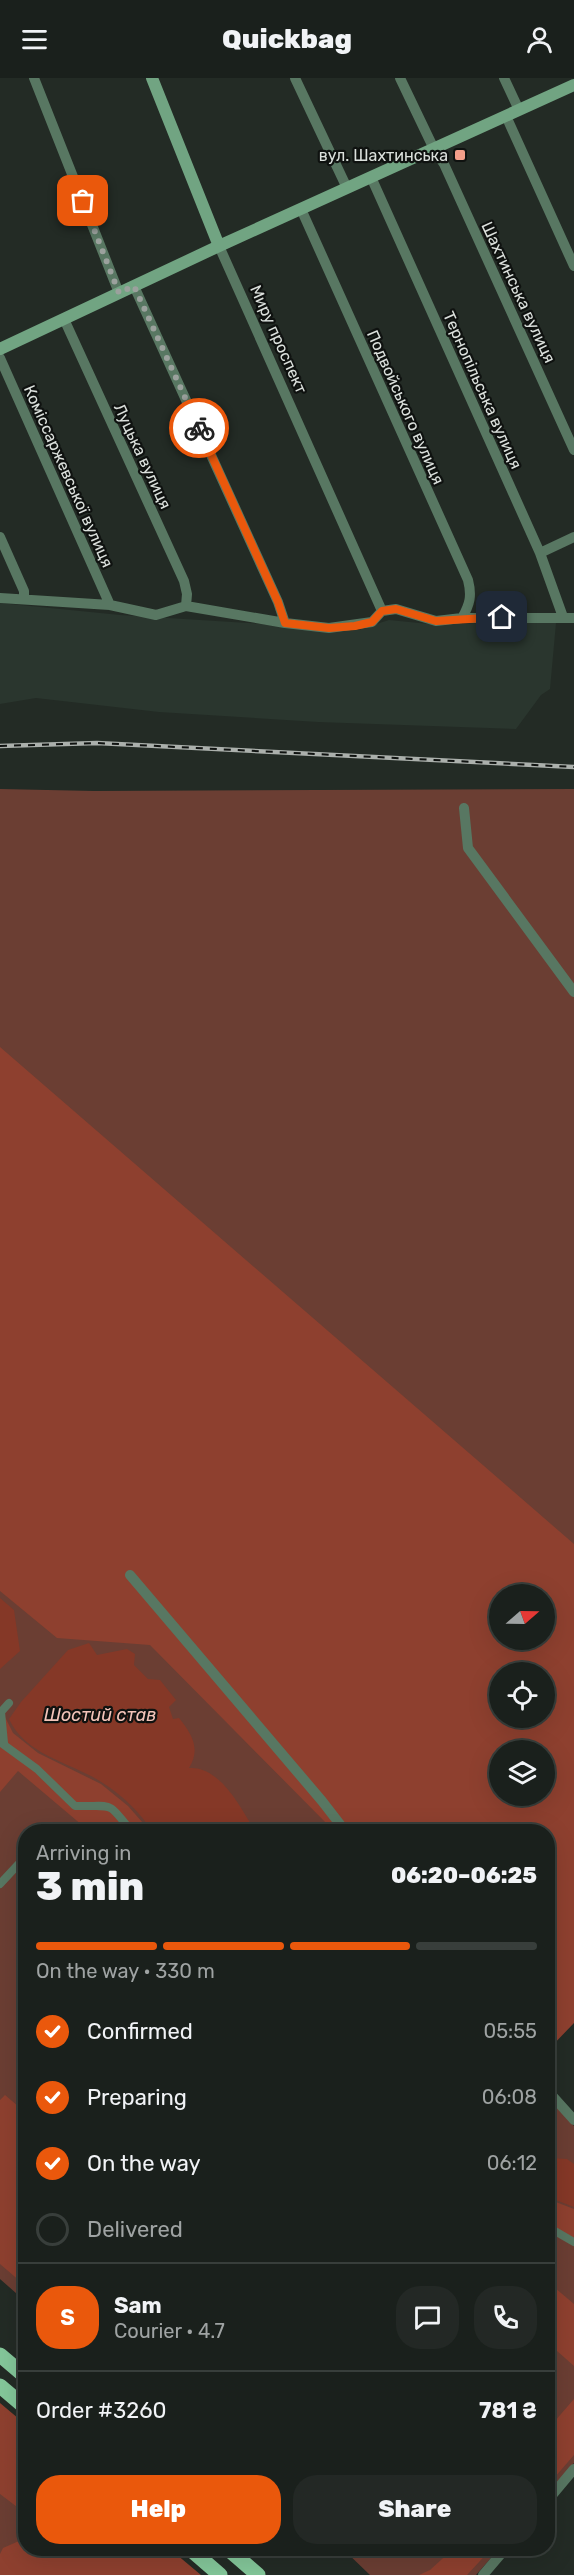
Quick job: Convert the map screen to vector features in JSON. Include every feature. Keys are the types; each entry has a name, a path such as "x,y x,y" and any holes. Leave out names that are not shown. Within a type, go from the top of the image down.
{"main road":[{"name":"Миру проспект","path":"152,78 219,246"},
{"path":"0,349 219,246 574,85"},
{"path":"0,2355 18,2370"},
{"path":"0,2386 18,2401"},
{"path":"198,2556 220,2575"},
{"path":"236,2556 258,2575"}],"street":[{"path":"34,78 119,293"},
{"path":"295,78 347,188"},
{"name":"Шахтинська вулиця","path":"400,78 434,149 444,164 574,450"},
{"path":"504,78 519,110"},
{"path":"506,116 574,266"},
{"name":"Тернопільська вулиця","path":"371,177 568,618"},
{"name":"Подвойського вулиця","path":"301,209 468,580 471,592 470,604 462,618"},
{"name":"Миру проспект","path":"219,246 382,611"},
{"path":"134,286 278,602 285,623"},
{"name":"Луцька вулиця","path":"64,319 184,581 186,606"},
{"name":"Коміссаржевської вулиця","path":"0,358 110,605"},
{"path":"0,537 24,591 24,599"},
{"path":"540,553 574,537"},
{"path":"0,598 110,605 156,615 186,606 329,628 372,622 382,611 396,609 436,621 462,618 568,618"},
{"path":"464,808 468,848 574,992"},
{"path":"130,1575 340,1824"},
{"path":"9,1704 1,1712 2,1743 36,1769 75,1806 101,1804 113,1808 126,1824"},
{"path":"0,1884 18,1865"},
{"path":"555,2099 574,2120"},
{"path":"555,2232 574,2242"},
{"path":"555,2492 574,2469"},
{"path":"483,2575 499,2556"}],"shaded area":[{"path":"0,603 120,615 358,630 389,620 429,624 556,623 550,689 541,695 516,729 318,722 159,712 36,698 0,704"},
{"path":"0,789 94,791 574,789 574,1620 555,1633 555,1584 489,1584 489,1650 531,1650 514,1662 489,1662 489,1690 405,1824 18,1824 18,2295 0,2279"},
{"path":"0,1047 574,1544 574,2023 555,2043 555,1824 327,1824 150,1645 57,1638 0,1591"},
{"path":"4,1715 13,1733 38,1753 101,1784 128,1806 144,1824 81,1824 18,1771 0,1792 0,1720"},
{"path":"5,2095 18,2106 18,2279 0,2264 0,2100"},
{"path":"555,2105 574,2126 574,2463 555,2485"},
{"path":"555,2202 574,2209 574,2238 555,2228"},
{"path":"555,2288 574,2304 574,2366 555,2349"},
{"path":"574,2399 574,2455 555,2477 555,2421"},
{"path":"0,2403 18,2418 18,2508 0,2494"},
{"path":"0,2445 18,2460 18,2556 0,2575"},
{"path":"18,2541 18,2556 178,2556 201,2575 0,2575 0,2554 3,2548"},
{"path":"350,2556 493,2556 476,2575 370,2575"},
{"path":"445,2556 485,2556 467,2575 419,2575 430,2570"}],"water":[{"path":"0,1598 14,1610 20,1651 0,1669"},
{"name":"Шостий став","path":"89,1643 97,1655 127,1649 135,1654 134,1665 148,1679 160,1680 176,1700 169,1707 173,1719 179,1718 188,1730 195,1748 193,1761 189,1768 200,1769 220,1781 229,1790 251,1824 147,1824 124,1798 110,1788 26,1742 9,1719 21,1702 68,1650"},
{"path":"555,2158 567,2159 574,2164 574,2207 555,2200"}],"railway":[{"path":"0,746 97,743 574,767"}],"way so far":[{"path":"83,201 119,293 134,286 199,428"}],"place":[{"name":"вул. Шахтинська","path":"460,155"}],"route":[{"path":"199,428 278,602 285,623 329,628 355,626 372,622 382,611 396,609 436,621 502,617"}]}
